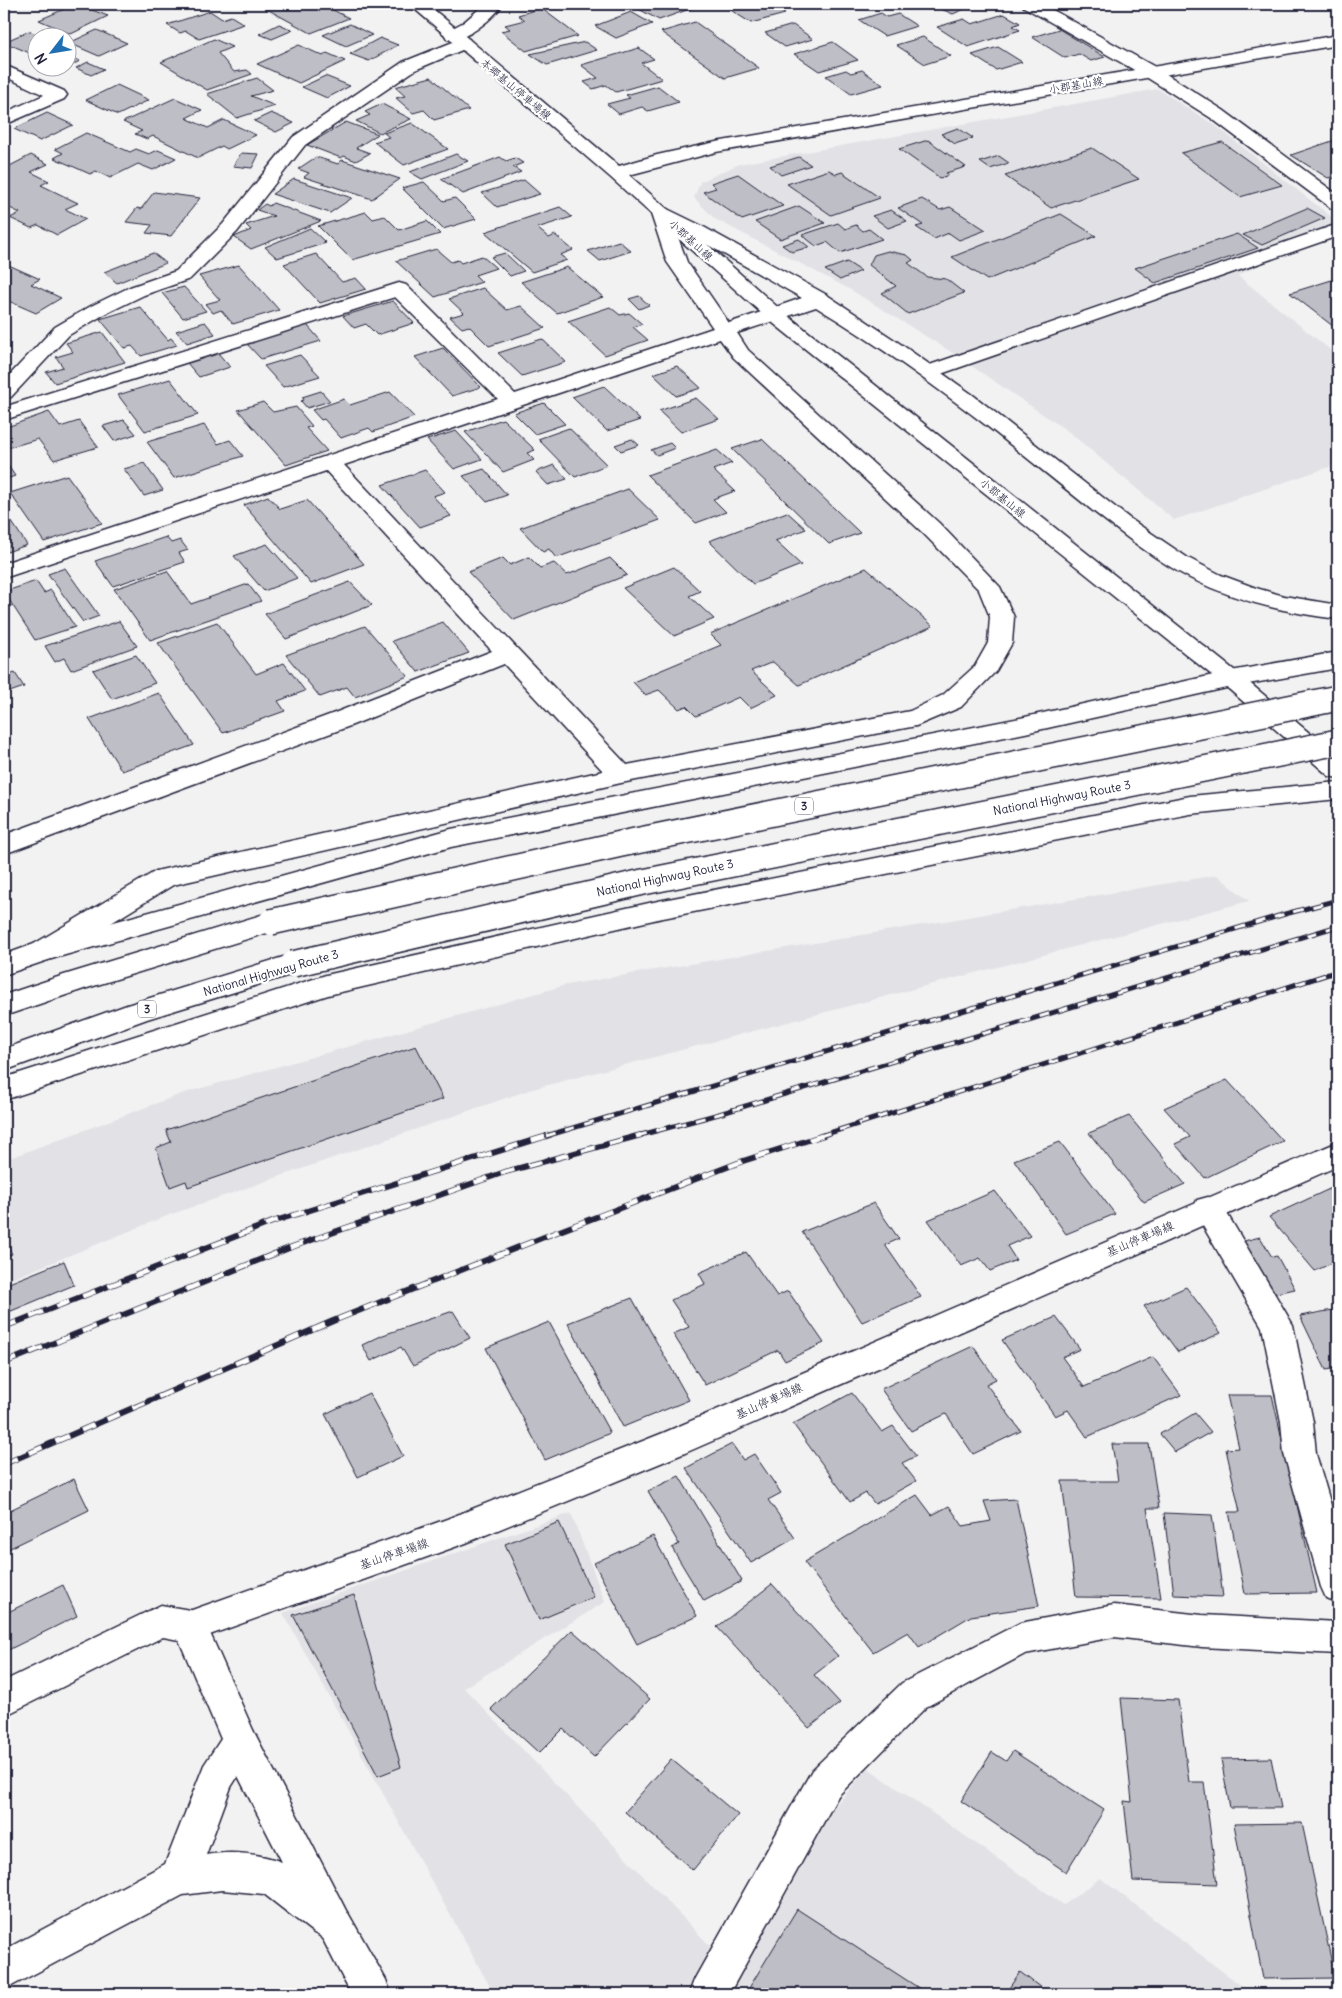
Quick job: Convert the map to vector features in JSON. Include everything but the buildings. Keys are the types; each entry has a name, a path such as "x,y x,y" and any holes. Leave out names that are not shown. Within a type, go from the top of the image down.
{"main road":[{"name":"本郷基山停車場線","path":"417,4 616,173"},
{"path":"4,393 62,331 98,310 137,291 183,275 230,228 299,141 409,66 458,39 495,4"},
{"path":"1030,4 1149,72 1217,114 1338,204"},
{"name":"小郡基山線","path":"616,173 663,159 716,147 1338,40"},
{"path":"4,70 58,95 4,120"},
{"name":"小郡基山線","path":"616,173 774,315 1231,679 1338,770"},
{"path":"659,211 720,242 820,299 928,372 1146,542 1191,569 1254,596 1309,609 1338,612"},
{"path":"44,950 164,878 621,776 916,718 952,701 984,671 1000,643 1002,617 989,587 930,528 741,354 678,262 659,211"},
{"path":"928,372 1338,230"},
{"path":"4,414 399,289 512,402"},
{"path":"4,571 820,299"},
{"path":"329,462 621,776"},
{"path":"4,845 340,720 508,654"},
{"path":"4,964 44,950 451,838 1015,727 1231,679 1338,660"},
{"name":"3","path":"4,1006 74,982 271,922 631,842 1338,698"},
{"name":"National Highway Route 3","path":"4,1060 137,1012 293,964 643,882 1338,742"},
{"path":"4,1089 326,985 658,910 1190,805 1338,790"},
{"name":"基山停車場線","path":"190,1626 454,1532 665,1447 1338,1153"},
{"path":"1208,1209 1277,1325 1297,1422 1300,1454 1338,1587"},
{"path":"4,1699 161,1621 190,1626 240,1742 334,1926 372,1994"},
{"path":"708,1994 825,1783 914,1695 1020,1639 1114,1621 1202,1631 1338,1638"},
{"path":"179,1877 217,1777 240,1742"},
{"path":"4,1971 179,1877 222,1871 271,1876 334,1926"}],"shaded area":[{"path":"1158,89 1216,126 1338,222 1238,276 1338,356 1338,464 1174,520 1069,432 948,350 851,290 715,219 694,198 700,182 739,164"},
{"path":"1217,875 1249,901 529,1090 169,1215 4,1282 4,1160 184,1093 566,985"},
{"path":"571,1513 605,1602 464,1688 712,1948 868,1768 1064,1905 1100,1878 1252,1994 494,1994 283,1613"}],"railway":[{"path":"546,1136 1285,914 1338,900"},
{"path":"637,1136 719,1114 1338,926"},
{"path":"820,1136 1338,971"},
{"path":"4,1327 275,1221 550,1135"},
{"path":"4,1363 289,1248 505,1172 641,1135"},
{"path":"4,1464 333,1321 549,1235 743,1161 824,1135"}]}
